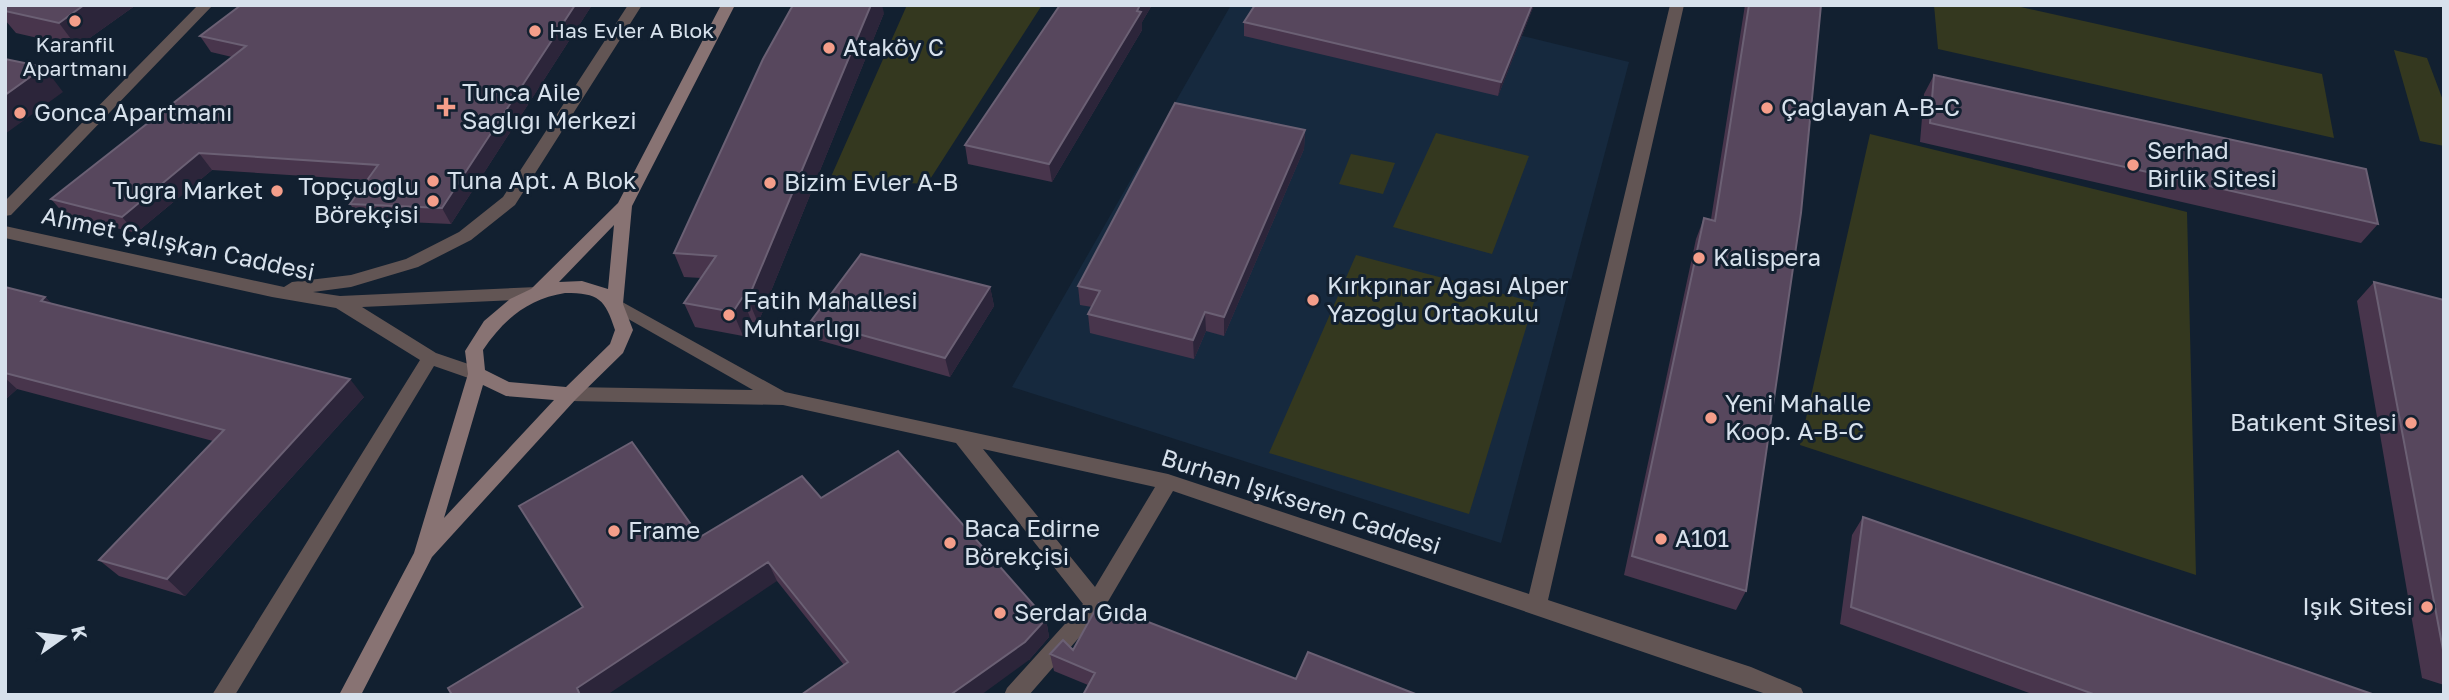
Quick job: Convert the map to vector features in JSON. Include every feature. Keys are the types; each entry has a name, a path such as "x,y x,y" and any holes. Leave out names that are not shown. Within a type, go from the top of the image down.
{"main road":[{"path":"537,293 624,206 728,5"},
{"path":"424,554 570,394 617,348 624,330 615,303 624,206"},
{"path":"350,695 424,554 477,374 473,353 484,333 497,317 515,303 537,293 581,287 600,291 615,303"},
{"path":"477,374 506,389 570,394"}],"street":[{"path":"5,211 206,5"},
{"path":"271,291 351,281 412,263 466,236 509,201 635,5"},
{"path":"1536,605 1677,5"},
{"name":"Ahmet Çalışkan Caddesi","path":"5,232 271,291 340,302 537,293"},
{"name":"Ahmet Çalışkan Caddesi","path":"340,302 430,358 477,374"},
{"name":"Burhan Işıkseren Caddesi","path":"615,303 783,398"},
{"path":"223,695 430,358"},
{"name":"Burhan Işıkseren Caddesi","path":"570,394 783,398 1168,482 1751,677 1793,695"},
{"path":"962,438 1096,604"},
{"path":"1015,695 1096,604 1168,482"}],"shaded area":[{"name":"Kırkpınar Ağası Alper Yazoğlu Ortaokulu","path":"1231,5 1397,5 1629,62 1501,543 1012,387"}],"green space":[{"path":"907,5 1042,5 927,184 830,179"},
{"path":"1934,5 2012,5 2322,74 2334,138 1938,49"},
{"path":"2394,50 2427,58 2444,103 2444,146 2420,141"},
{"path":"1436,133 1529,156 1492,254 1393,227"},
{"path":"1870,134 2187,212 2196,575 1800,445"},
{"path":"1351,154 1395,163 1383,194 1339,184"},
{"path":"1356,255 1534,302 1469,514 1269,453"}],"building":[{"path":"5,5 84,5 59,23 5,11"},
{"path":"241,5 575,5 442,208 350,204 378,165 199,153 122,217 51,199 246,46 200,36"},
{"path":"793,5 871,5 748,299 742,298 733,312 684,303 716,256 674,253 763,59"},
{"path":"1060,5 1140,5 1137,11 1141,12 1049,164 965,145"},
{"path":"1255,5 1532,5 1501,82 1244,22"},
{"path":"1749,5 1821,5 1801,213 1746,591 1632,556 1704,218 1715,221"},
{"path":"5,59 44,67 5,95"},
{"path":"1934,75 2366,169 2378,224 1930,123"},
{"path":"1175,103 1305,130 1224,317 1205,312 1193,340 1088,314 1100,291 1078,286"},
{"path":"861,254 990,287 945,358 811,321"},
{"name":"Batıkent Sitesi","path":"2374,282 2444,300 2444,655"},
{"path":"5,287 45,297 41,301 350,379 167,579 99,560 224,430 5,373"},
{"path":"632,442 700,537 802,476 821,498 898,451 1046,619 1025,642 950,695 801,695 848,662 768,562 577,688 580,695 452,695 448,688 583,607 519,506"},
{"path":"1863,517 2375,695 2096,695 1851,607"},
{"path":"1099,603 1296,679 1308,652 1418,695 1083,695 1095,673 1050,654 1063,640 1073,650"}],"place":[{"name":"Karanfil Apartmanı","path":"75,21"},
{"name":"Has Evler A Blok","path":"535,31"},
{"name":"Ataköy C","path":"829,48"},
{"name":"Tunca Aile Sağlığı Merkezi","path":"446,107"},
{"name":"Çağlayan A-B-C","path":"1767,108"},
{"name":"Gonca Apartmanı","path":"20,113"},
{"name":"Serhad Birlik Sitesi","path":"2133,165"},
{"name":"Tuna Apt. A Blok","path":"433,181"},
{"name":"Bizim Evler A-B","path":"770,183"},
{"name":"Tuğra Market","path":"277,191"},
{"name":"Topçuoğlu Börekçisi","path":"433,201"},
{"name":"Kalispera","path":"1699,258"},
{"name":"Kırkpınar Ağası Alper Yazoğlu Ortaokulu","path":"1313,300"},
{"name":"Fatih Mahallesi Muhtarlığı","path":"729,315"},
{"name":"Yeni Mahalle Koop. A-B-C","path":"1711,418"},
{"name":"Batıkent Sitesi","path":"2411,423"},
{"name":"Frame","path":"614,531"},
{"name":"A101","path":"1661,539"},
{"name":"Baca Edirne Börekçisi","path":"950,543"},
{"name":"Işık Sitesi","path":"2427,607"},
{"name":"Serdar Gıda","path":"1000,613"}]}
